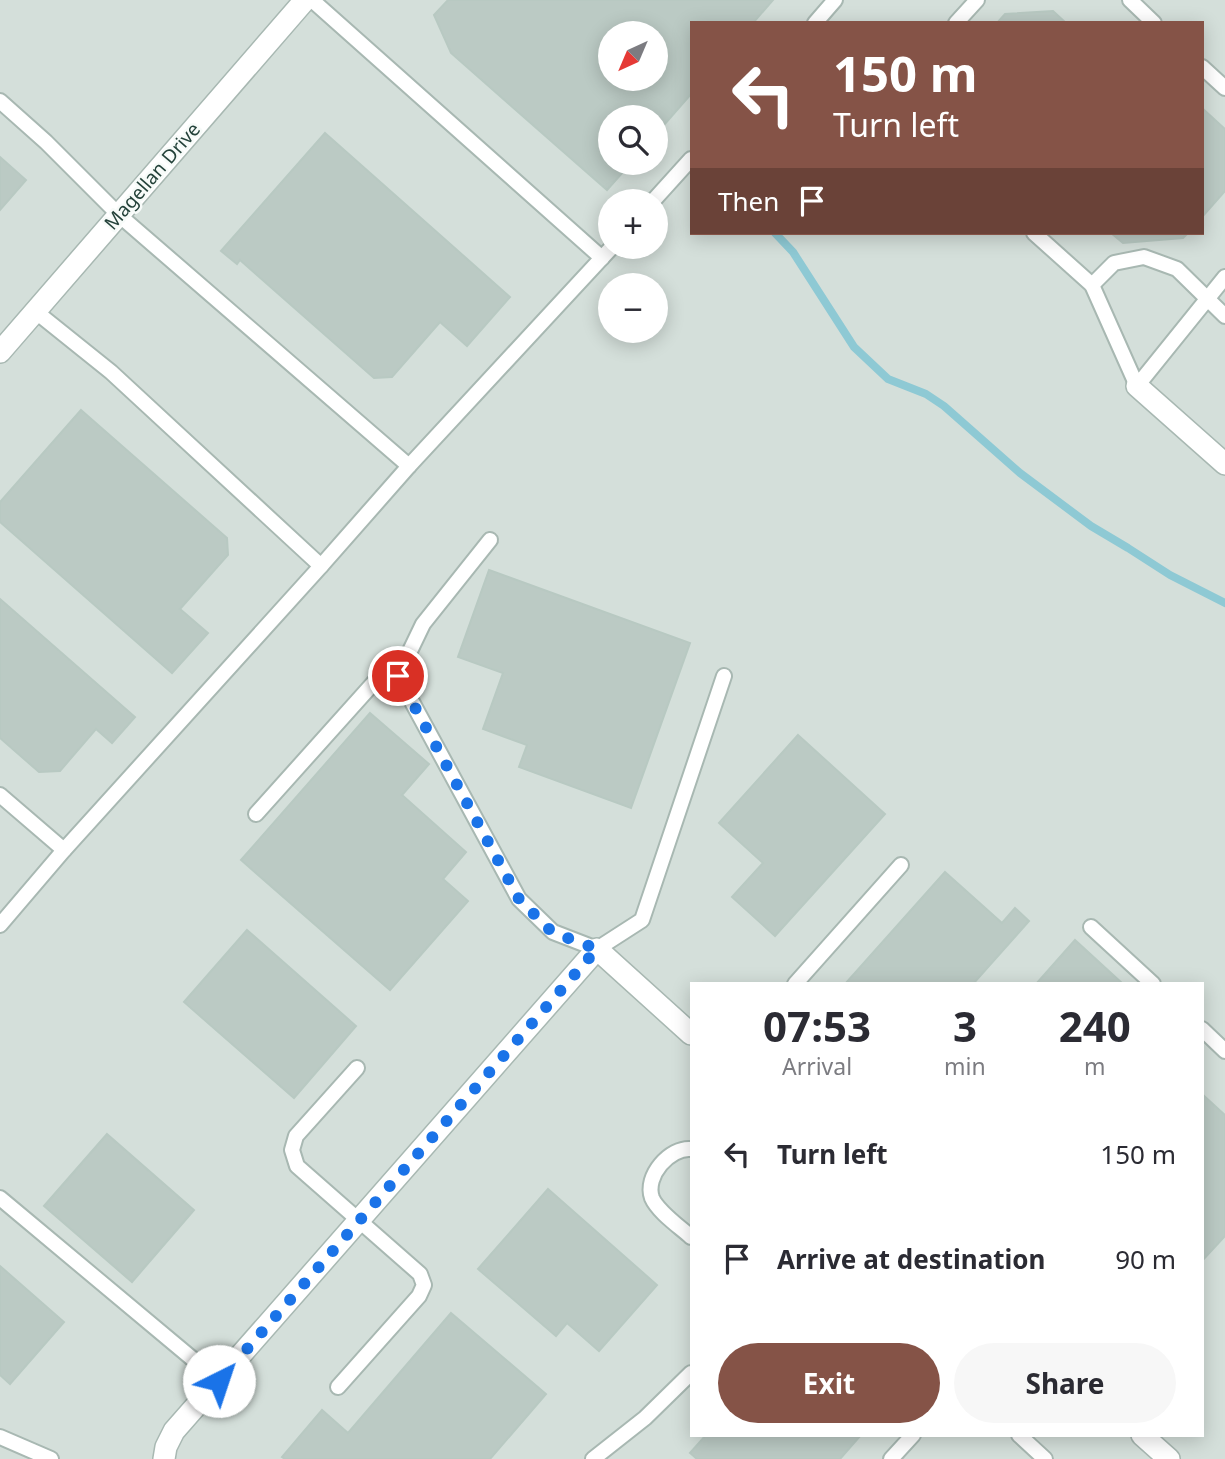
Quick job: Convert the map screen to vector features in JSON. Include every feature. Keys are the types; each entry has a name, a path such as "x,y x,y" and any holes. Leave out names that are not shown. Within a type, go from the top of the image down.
{"street":[{"name":"Magellan Drive","path":"0,352 304,0"},
{"path":"1137,386 1225,464"},
{"path":"164,1459 166,1447 174,1431 597,949 690,1033"},
{"path":"1144,1437 1169,1459"}],"lane":[{"path":"312,0 598,244"},
{"path":"817,21 835,0"},
{"path":"959,21 977,0"},
{"path":"1130,0 1152,21"},
{"path":"1204,69 1225,89"},
{"path":"0,101 46,142 119,215 409,466"},
{"path":"664,189 690,160"},
{"path":"1036,235 1093,285 1137,386 1225,277"},
{"path":"1093,285 1114,263 1144,257 1177,269 1225,316"},
{"path":"0,925 64,850 409,466 601,259"},
{"path":"35,311 111,372 321,566"},
{"path":"398,676 423,624 490,540"},
{"path":"256,814 378,678 398,676"},
{"path":"398,676 519,899 552,932 597,949 642,920 724,676"},
{"path":"0,795 64,850"},
{"path":"797,982 901,865"},
{"path":"1091,927 1151,982"},
{"path":"1204,1031 1225,1051"},
{"path":"338,1387 419,1296 424,1285 420,1274 297,1166 292,1150 296,1136 357,1068"},
{"path":"690,1149 682,1148 660,1163 652,1181 652,1197 662,1211 690,1236"},
{"path":"0,1198 219,1381"},
{"path":"593,1459 645,1418 690,1374"},
{"path":"0,1437 51,1459"},
{"path":"891,1459 911,1437"},
{"path":"1020,1437 1045,1459"}],"shaded area":[{"path":"0,0 1225,0 1225,1459 0,1459"}],"building":[{"path":"448,0 773,0 755,21 690,21 690,95 668,120 668,105 598,105 598,175 620,175 606,189 451,53 434,15"},
{"path":"1053,11 1064,21 999,21 1005,14"},
{"path":"1204,110 1225,129 1225,191 1204,215"},
{"path":"325,133 510,297 467,346 440,322 392,377 374,378 240,260 237,264 221,251"},
{"path":"0,157 26,180 0,210"},
{"path":"1113,235 1186,235 1183,238 1123,243"},
{"path":"81,410 227,538 228,555 180,609 208,633 172,673 0,522 0,502"},
{"path":"489,570 690,643 631,808 519,767 527,745 483,729 503,673 458,657"},
{"path":"0,599 135,717 112,743 96,729 60,771 39,772 0,738"},
{"path":"370,713 429,764 402,795 466,852 443,879 468,901 390,990 241,860"},
{"path":"798,735 885,814 775,936 732,897 763,863 719,823"},
{"path":"945,872 1002,923 1015,908 1029,921 975,982 847,982"},
{"path":"247,930 356,1026 294,1098 184,1002"},
{"path":"1075,940 1121,982 1038,982"},
{"path":"1204,1096 1225,1115 1225,1236 1204,1259"},
{"path":"107,1134 194,1210 132,1282 44,1206"},
{"path":"548,1189 657,1285 599,1351 567,1323 556,1336 478,1269"},
{"path":"0,1266 64,1322 10,1384 0,1375"},
{"path":"451,1313 546,1394 490,1459 282,1457 322,1410 348,1433"},
{"path":"704,1437 859,1437 840,1459 697,1459 690,1453"}],"waterway":[{"path":"777,235 793,252 854,347 888,379 926,394 944,406 1020,473 1091,526 1170,575 1225,603"}],"route":[{"path":"219,1381 597,949 552,932 519,899 398,676"}]}
